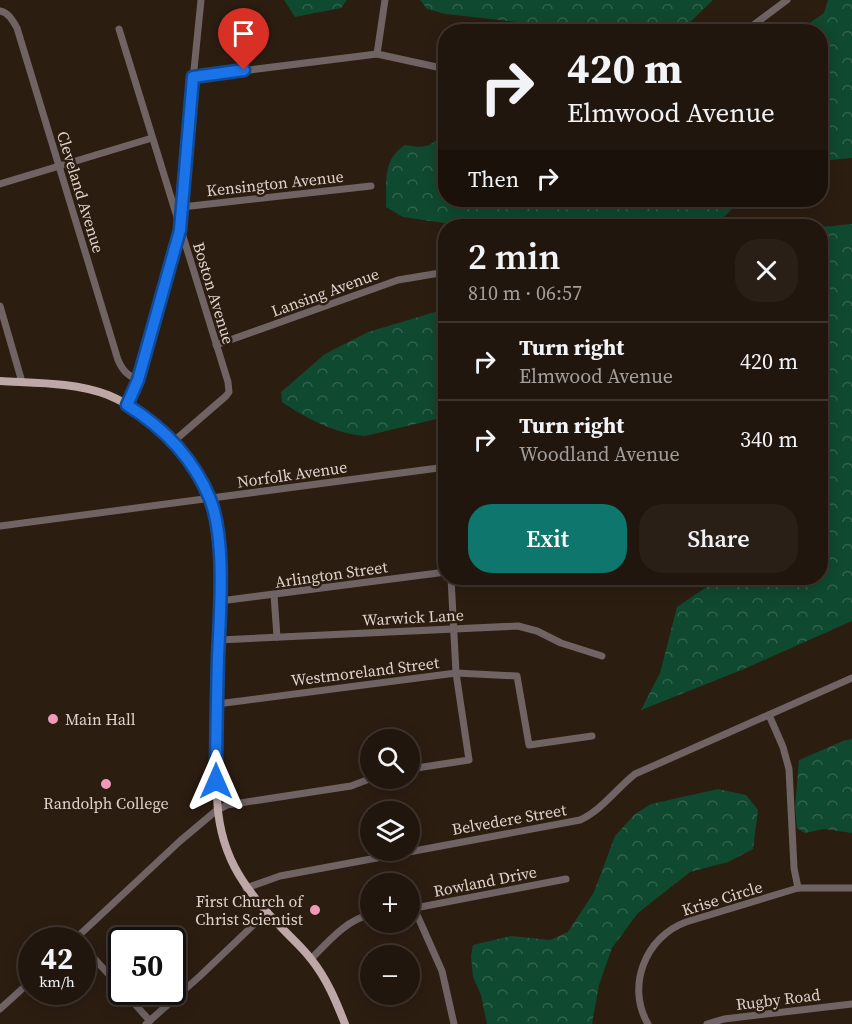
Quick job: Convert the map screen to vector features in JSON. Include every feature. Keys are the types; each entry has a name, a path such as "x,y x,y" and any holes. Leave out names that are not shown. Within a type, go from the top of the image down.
{"main road":[{"path":"0,381 74,387 97,392 127,405 174,441 196,472 210,500 218,534 220,601 217,810 227,854 246,888 311,959 332,990 345,1024"}],"street":[{"path":"127,405 138,380 180,230 201,0"},
{"path":"377,54 385,0"},
{"path":"755,24 787,0"},
{"name":"Cleveland Avenue","path":"0,11 4,12 17,28 118,360 122,369 138,380"},
{"name":"Boston Avenue","path":"119,29 228,382 229,392 221,401 174,441"},
{"path":"193,77 377,54 438,67"},
{"path":"0,184 152,138"},
{"name":"Kensington Avenue","path":"182,207 372,186"},
{"name":"Lansing Avenue","path":"216,345 398,280 438,273"},
{"path":"0,306 22,382"},
{"name":"Norfolk Avenue","path":"0,526 438,469"},
{"name":"Arlington Street","path":"220,601 438,573"},
{"path":"420,767 469,760 456,673 451,585"},
{"path":"274,595 277,637"},
{"name":"Warwick Lane","path":"219,640 518,626 602,656"},
{"name":"Westmoreland Street","path":"217,704 456,673 517,676 529,745 592,735"},
{"name":"Belvedere Street","path":"246,888 280,876 580,820 595,812 634,774 852,678"},
{"path":"769,715 783,747 789,769 794,868 798,888"},
{"path":"91,927 180,841 217,810 227,805 351,786 360,783"},
{"name":"Rowland Drive","path":"420,906 566,879"},
{"name":"Krise Circle","path":"648,1024 638,998 639,975 654,947 665,935 686,922 798,888 852,888"},
{"path":"135,1005 148,1022 267,912"},
{"path":"311,959 343,929 360,918"},
{"path":"420,925 442,971 454,1024"},
{"path":"96,960 108,974"},
{"path":"0,1009 18,993"},
{"name":"Rugby Road","path":"707,1024 724,1019 852,1004"}],"green space":[{"path":"284,0 347,0 341,8 295,17"},
{"path":"420,0 713,0 688,24 529,24 446,14 427,9"},
{"path":"828,0 852,0 852,158 828,160 828,24 808,24 824,13"},
{"path":"438,138 438,207 734,207 722,219 438,219 438,222 403,217 386,207 386,180 389,164 392,157 405,145 427,146"},
{"path":"852,224 852,621 744,669 641,710 660,673 677,607 710,585 828,585 828,226"},
{"path":"438,311 438,419 365,436 354,435 321,424 282,402 281,392 325,354 368,332"},
{"path":"852,739 852,833 824,829 805,833 797,828 795,808 799,760"},
{"path":"718,789 746,795 758,810 753,849 728,862 690,872 638,913 612,948 599,985 592,1024 487,1024 481,995 473,977 471,956 473,945 511,936 550,940 568,932 594,892 615,836 635,814 651,804"}],"place":[{"name":"Main Hall","path":"53,719"},
{"name":"Randolph College","path":"106,784"},
{"name":"First Church of Christ Scientist","path":"315,910"}],"route":[{"path":"216,781 220,601 218,534 215,517 210,500 196,472 174,441 127,405 138,380 180,230 193,77 244,70"}]}
